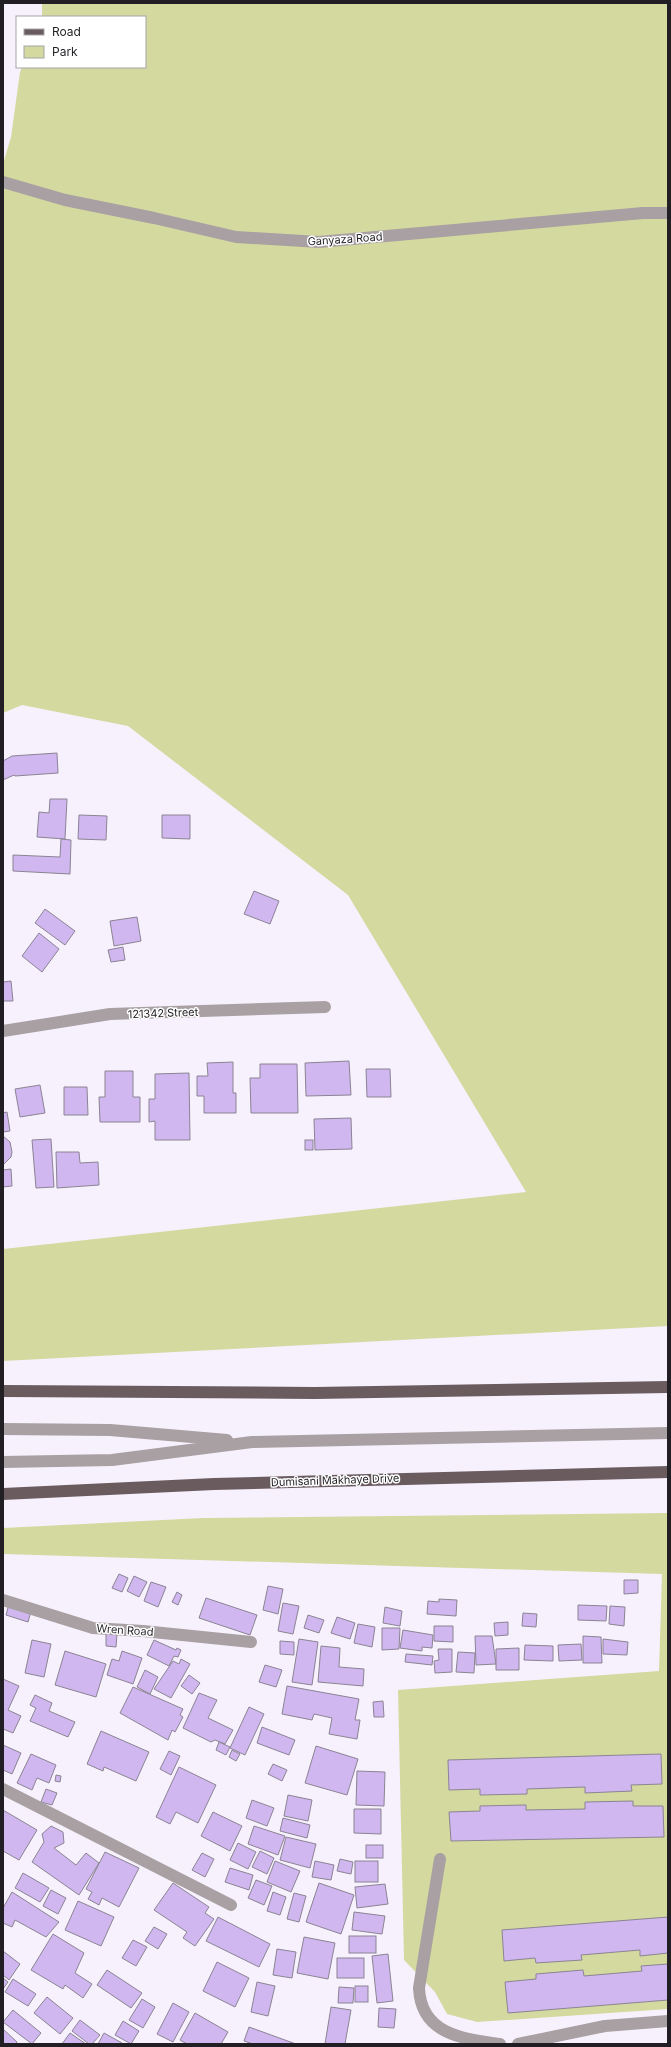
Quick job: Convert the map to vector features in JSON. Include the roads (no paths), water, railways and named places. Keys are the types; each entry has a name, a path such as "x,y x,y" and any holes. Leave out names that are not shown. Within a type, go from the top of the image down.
{"main road":[{"path":"3,1391 315,1393 668,1387"},
{"name":"Dumisani Makhaye Drive","path":"3,1494 214,1484 668,1472"}],"street":[{"name":"Ganyaza Road","path":"3,182 65,200 154,218 236,237 319,242 643,213 668,214"},
{"name":"121342 Street","path":"3,1031 110,1014 325,1007"},
{"path":"3,1429 110,1430 252,1442 668,1433"},
{"path":"3,1462 112,1460 252,1442"},
{"name":"Wren Road","path":"3,1600 93,1628 144,1631 251,1642"},
{"path":"3,1789 231,1905"},
{"path":"440,1859 419,1988 420,2003 425,2015 435,2026 469,2040 500,2044"},
{"path":"518,2044 605,2026 668,2020"}]}
